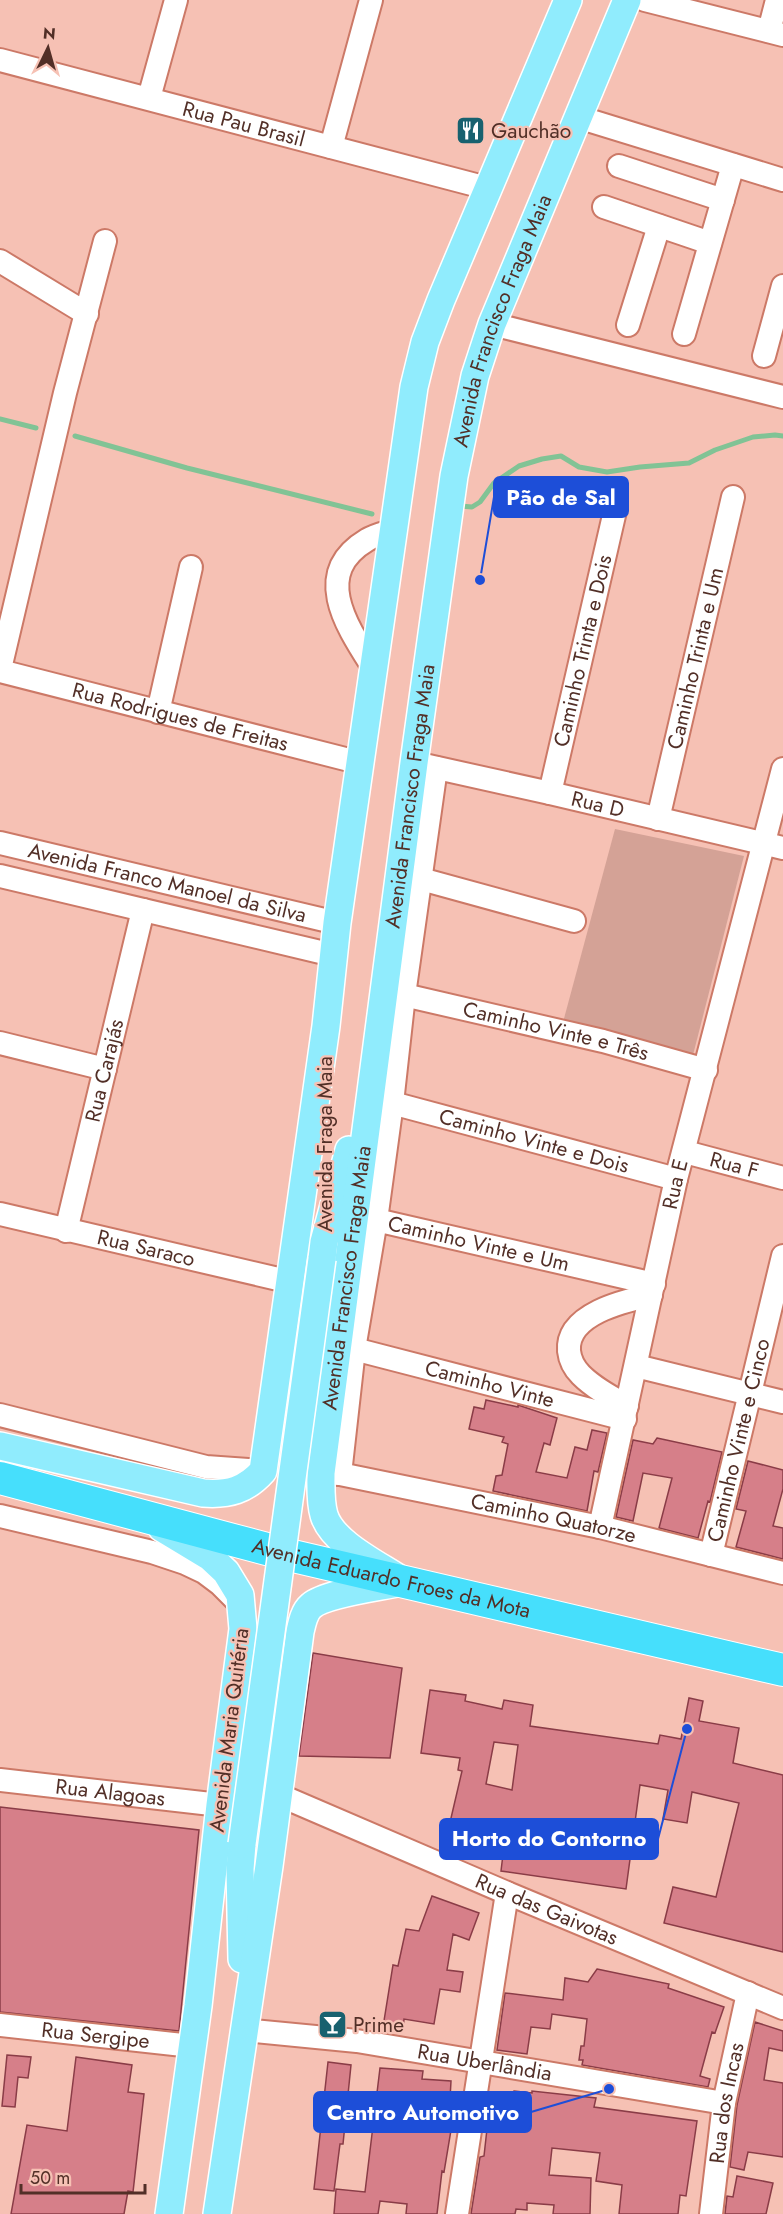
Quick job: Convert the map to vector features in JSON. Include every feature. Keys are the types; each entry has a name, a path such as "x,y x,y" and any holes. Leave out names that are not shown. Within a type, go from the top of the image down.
{"highway":[{"name":"Avenida Eduardo Froes da Mota","path":"0,1478 128,1513 404,1582 783,1670"}],"main road":[{"path":"0,1446 203,1493 235,1492 254,1481 263,1471 326,1026 337,923 414,387 425,342 567,0"},
{"name":"Avenida Francisco Fraga Maia","path":"404,1582 351,1547 334,1532 325,1517 321,1499 331,1474 376,1047 425,765 454,476 475,376 492,324 627,0"},
{"name":"Avenida Fraga Maia","path":"323,1250 326,1026"},
{"name":"Avenida Fraga Maia","path":"323,1250 376,1047"},
{"path":"244,2030 241,1857 323,1250"},
{"path":"263,1471 277,1488 288,1490 297,1490 331,1474"},
{"name":"Avenida Maria Quitéria","path":"128,1513 175,1534 210,1557 236,1586 240,1595 243,1617 198,2007 169,2214"},
{"path":"217,2214 304,1616 310,1606 324,1598 404,1582"},
{"path":"243,1617 267,1608 281,1609 300,1632"},
{"name":"Avenida Maria Quitéria","path":"198,2007 241,1857"}],"street":[{"path":"149,98 176,0"},
{"path":"332,147 371,0"},
{"path":"645,0 776,33 777,0"},
{"name":"Rua Pau Brasil","path":"0,60 487,188"},
{"path":"578,117 783,180"},
{"path":"684,334 733,165"},
{"path":"619,166 723,200"},
{"path":"604,207 710,243"},
{"path":"628,326 659,226"},
{"path":"0,670 65,393 105,241"},
{"path":"0,261 87,314"},
{"path":"764,356 783,286"},
{"path":"492,324 783,397"},
{"name":"Caminho Trinta e Um","path":"658,819 733,497"},
{"name":"Caminho Trinta e Dois","path":"550,793 615,511"},
{"path":"374,669 344,620 338,598 338,579 344,560 354,549 369,538 394,530"},
{"path":"158,712 191,567"},
{"name":"Rua Rodrigues de Freitas","path":"0,670 361,763"},
{"path":"376,1221 393,1103 404,994 421,879 425,765"},
{"name":"Rua D","path":"425,765 774,846"},
{"name":"Rua E","path":"600,1527 676,1179 706,1070 774,846 783,769"},
{"name":"Avenida Franco Manoel da Silva","path":"0,843 337,923"},
{"name":"Avenida Franco Manoel da Silva","path":"0,876 333,956"},
{"path":"421,879 574,921"},
{"name":"Rua Carajás","path":"66,1231 143,910"},
{"name":"Caminho Vinte e Três","path":"404,994 603,1041 706,1070"},
{"path":"0,1043 105,1069"},
{"name":"Caminho Vinte e Dois","path":"393,1103 676,1179"},
{"name":"Rua F","path":"685,1152 783,1178"},
{"name":"Rua Saraco","path":"0,1214 291,1282"},
{"name":"Caminho Vinte e Um","path":"331,1474 376,1221 653,1290"},
{"name":"Caminho Vinte e Cinco","path":"711,1555 783,1256"},
{"path":"626,1412 580,1374 570,1361 569,1347 573,1333 584,1319 603,1309 653,1290"},
{"name":"Caminho Vinte","path":"354,1349 626,1412"},
{"path":"636,1366 783,1402"},
{"path":"0,1415 206,1467 263,1471"},
{"name":"Caminho Quatorze","path":"331,1474 600,1527 783,1573"},
{"path":"0,1516 152,1552 185,1563 204,1572 220,1584 243,1617"},
{"name":"Rua Alagoas","path":"0,1780 220,1805"},
{"name":"Rua das Gaivotas","path":"279,1795 783,2008"},
{"path":"457,2214 507,1893"},
{"name":"Rua dos Incas","path":"711,2214 724,2103 748,1993"},
{"name":"Rua Sergipe","path":"0,2025 192,2046"},
{"name":"Rua Uberlândia","path":"244,2030 357,2041 613,2082 724,2103"}],"shaded area":[{"path":"615,829 744,856 693,1055 562,1026"}],"building":[{"path":"486,1400 518,1407 518,1405 557,1418 550,1445 544,1443 536,1472 567,1478 575,1447 587,1450 592,1430 607,1433 598,1472 594,1471 587,1511 493,1491 496,1476 502,1475 508,1444 502,1442 504,1437 469,1429 474,1407 484,1409"},
{"path":"657,1438 722,1452 710,1502 708,1501 698,1538 659,1528 672,1478 643,1473 633,1521 616,1517 633,1440 653,1444"},
{"path":"748,1461 783,1470 783,1489 773,1526 783,1528 783,1559 736,1547 746,1511 736,1509"},
{"path":"313,1653 402,1668 390,1758 299,1756"},
{"path":"430,1690 466,1695 465,1701 502,1709 504,1700 533,1705 530,1726 658,1744 660,1735 681,1739 689,1698 703,1701 699,1721 739,1728 733,1763 783,1775 783,1952 664,1923 673,1887 716,1897 739,1803 692,1792 687,1823 663,1819 668,1790 640,1785 626,1889 501,1871 505,1838 465,1829 464,1834 448,1831 462,1771 458,1770 460,1758 421,1753","holes":["494,1742 518,1745 512,1790 486,1784"]},
{"path":"0,1807 199,1830 179,2031 0,2012"},
{"path":"432,1896 479,1913 469,1940 453,1934 447,1970 463,1972 460,1992 440,1989 434,2024 404,2019 403,2030 383,2027 393,1965 398,1966 406,1929 419,1931"},
{"path":"597,1969 669,1984 668,1988 724,2007 715,2033 712,2032 700,2076 710,2079 708,2087 582,2065 583,2060 579,2060 581,2046 584,2046 587,2019 552,2014 550,2029 531,2027 527,2054 497,2050 505,1993 563,2000 565,1978 588,1982"},
{"path":"755,2022 783,2031 783,2051 769,2048 764,2080 783,2083 783,2157 748,2152 744,2170 730,2167 737,2105"},
{"path":"7,2055 31,2057 28,2078 18,2077 15,2107 2,2106"},
{"path":"76,2057 132,2065 128,2092 144,2094 133,2192 128,2191 124,2214 11,2214 27,2125 67,2131"},
{"path":"328,2062 351,2065 343,2144 340,2144 334,2191 314,2189"},
{"path":"380,2068 423,2071 422,2079 451,2081 449,2117 453,2118 444,2172 442,2171 437,2214 406,2214 407,2204 380,2201 378,2214 334,2214 336,2189 365,2192"},
{"path":"514,2091 596,2098 594,2107 697,2121 686,2196 680,2195 678,2214 619,2214 622,2185 596,2181 600,2153 552,2148 549,2175 591,2178 590,2214 553,2214 554,2205 527,2203 527,2210 516,2209 515,2214 471,2214 480,2157 484,2156 488,2120 491,2121 493,2104 512,2106"},
{"path":"737,2176 773,2183 766,2214 725,2214 727,2196 733,2197"}],"waterway":[{"path":"0,419 36,428"},
{"path":"75,436 187,468 372,514"},
{"path":"460,506 472,507 480,502 494,483 519,466 542,459 561,456 579,467 607,472 689,463 715,450 753,437 783,436"}],"place":[{"name":"Gauchão","path":"470,131"},
{"name":"Pão de Sal","path":"480,580"},
{"name":"Horto do Contorno","path":"687,1729"},
{"name":"Prime","path":"332,2025"},
{"name":"Centro Automotivo","path":"609,2089"}]}
